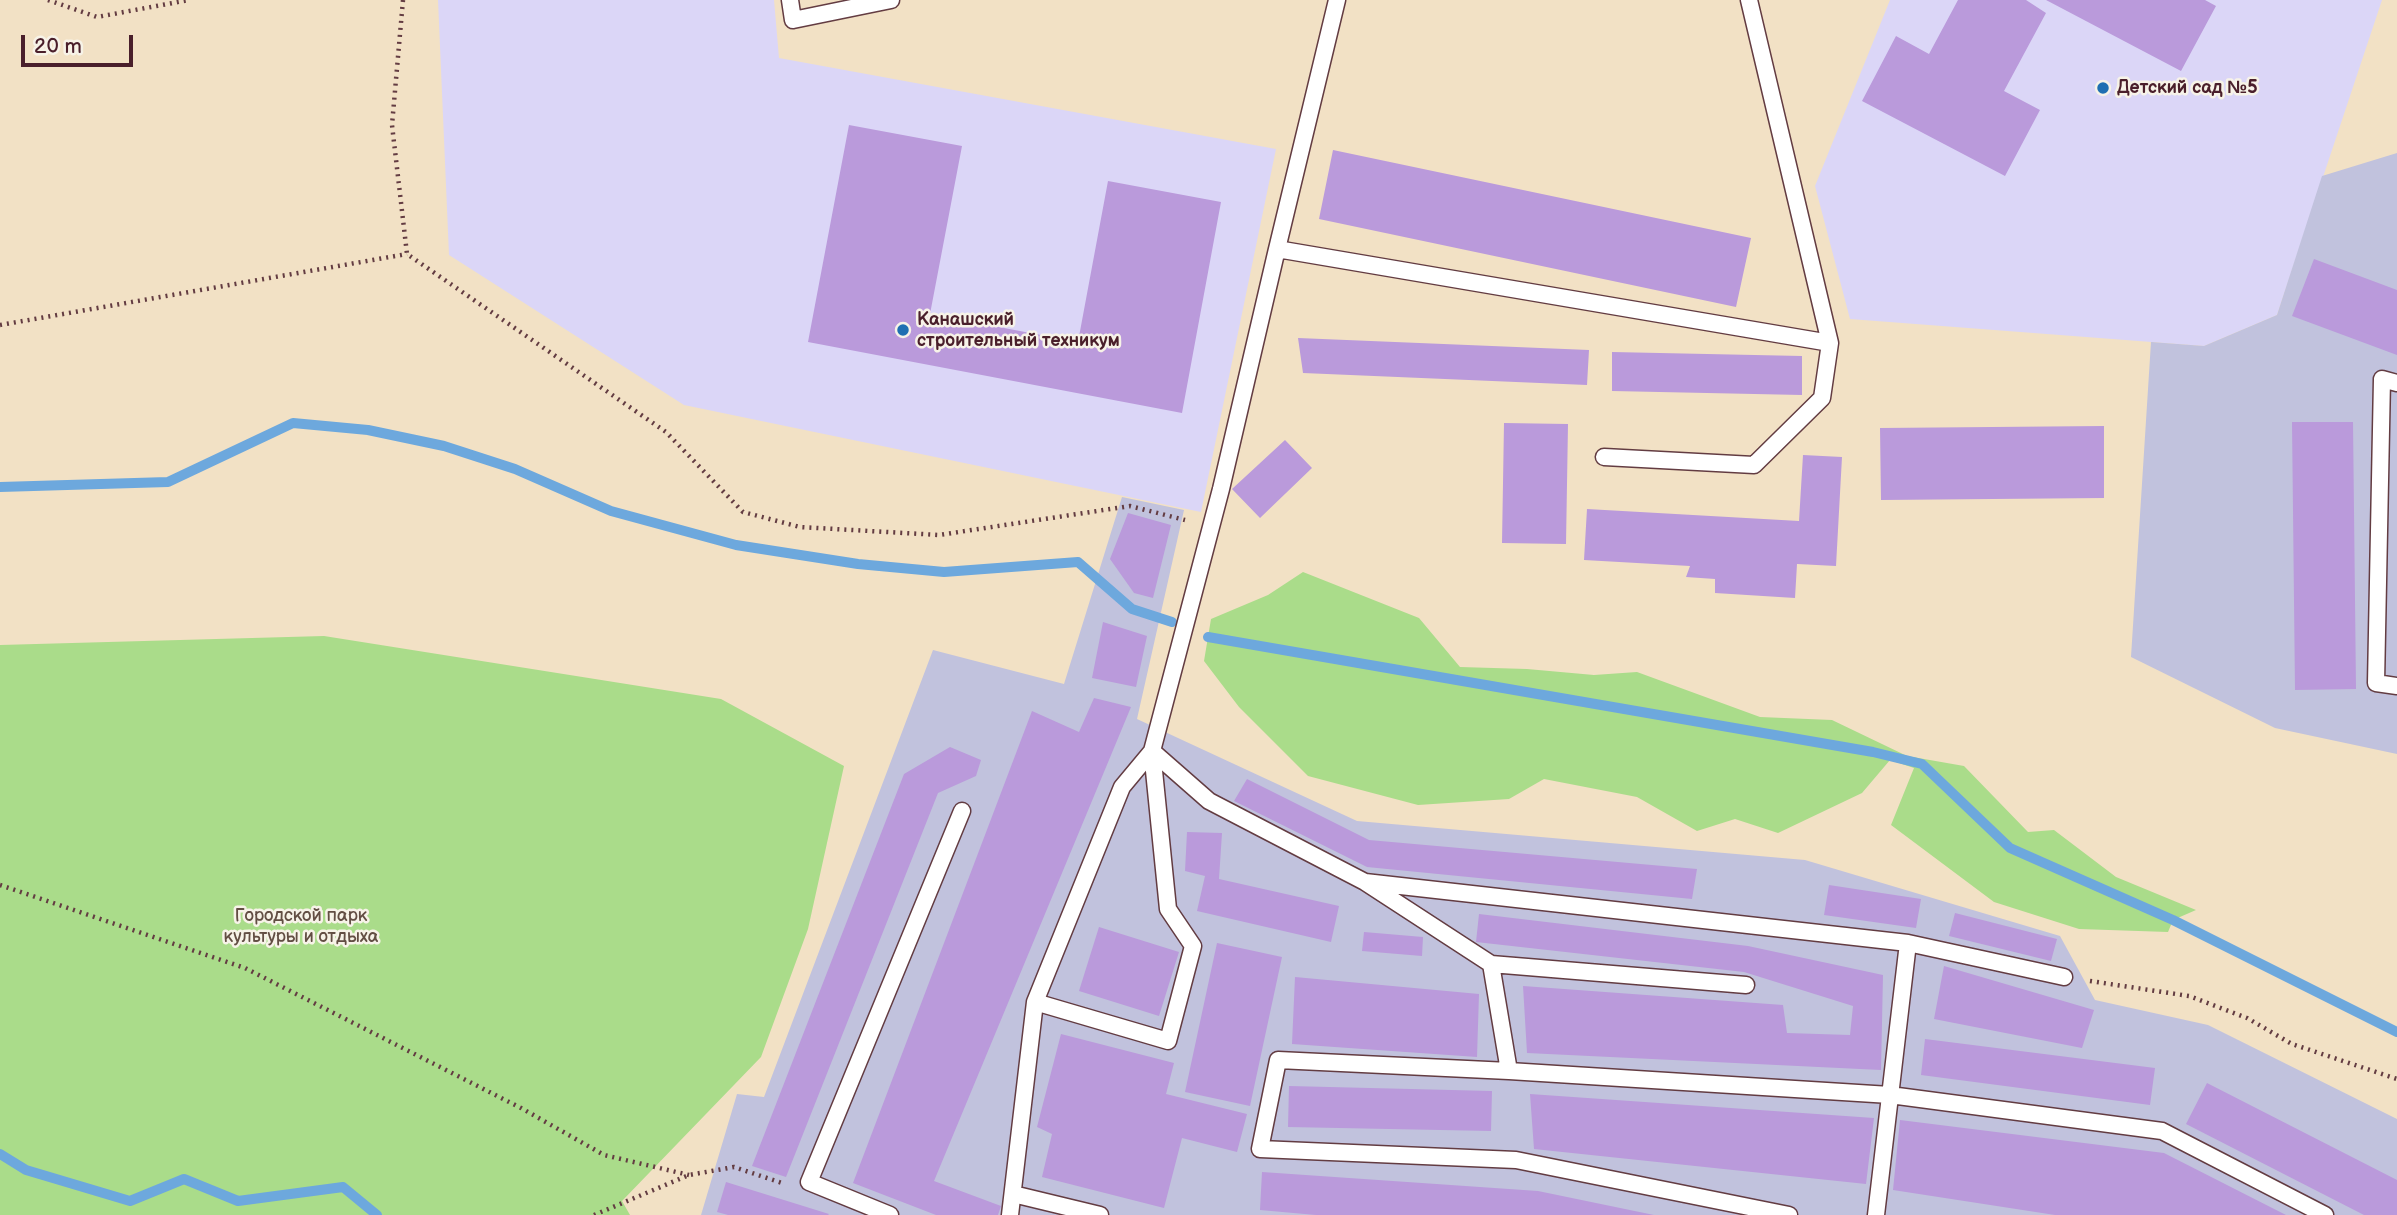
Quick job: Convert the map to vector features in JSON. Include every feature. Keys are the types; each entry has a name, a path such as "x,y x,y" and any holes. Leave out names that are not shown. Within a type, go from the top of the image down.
{"lane":[{"path":"790,0 793,20 891,0"},
{"path":"1035,1002 1168,1041 1193,946 1168,909 1152,751 1210,526 1337,0"},
{"path":"1604,457 1754,465 1822,398 1830,343 1749,0"},
{"path":"1277,249 1830,343"},
{"path":"2397,383 2382,379 2376,683 2397,686"},
{"path":"1152,751 1209,801 1364,882 1491,964 1746,985"},
{"path":"1010,1215 1035,1002 1122,787 1152,751"},
{"path":"890,1215 809,1182 962,811"},
{"path":"1364,882 1908,943 2064,977"},
{"path":"1877,1215 1908,943"},
{"path":"1491,964 1509,1071"},
{"path":"1789,1215 1516,1160 1260,1149 1278,1060 1509,1071 1890,1096 2162,1131 2325,1215"},
{"path":"1013,1194 1100,1215"}],"path":[{"path":"48,0 97,17 189,0"},
{"path":"403,0 392,125 407,254"},
{"path":"0,325 407,254 666,432 743,512 800,527 939,535 1130,506 1210,526"},
{"path":"0,885 245,968 509,1102 604,1155 689,1175"},
{"path":"2064,977 2189,996 2247,1018 2292,1044 2397,1079"},
{"path":"594,1215 689,1175 734,1167 793,1187 809,1182"}],"shaded area":[{"name":"Канашский строительный техникум","path":"438,0 774,0 779,58 1276,149 1201,512 684,405 449,255"},
{"name":"Детский сад №5","path":"1890,0 2382,0 2277,315 2204,346 1850,319 1815,186"},
{"path":"2397,153 2397,754 2275,728 2131,657 2151,342 2204,346 2277,315 2322,176"},
{"path":"1122,497 1184,510 1137,719 1357,821 1805,860 2060,936 2095,1000 2208,1025 2397,1119 2397,1215 701,1215 737,1094 764,1097 933,650 1064,684"}],"green space":[{"path":"1303,572 1419,618 1460,667 1594,675 1637,672 1760,717 1832,720 1907,756 1964,766 2028,832 2054,830 2116,877 2196,910 2173,920 2168,932 2079,929 1994,902 1891,825 1914,768 1890,760 1862,793 1778,833 1735,819 1697,831 1637,797 1544,779 1509,799 1418,805 1308,776 1239,707 1204,661 1211,619 1268,595"},
{"name":"Городской парк культуры и отдыха","path":"324,636 721,699 844,766 808,929 761,1057 622,1201 630,1215 0,1215 0,645"}],"building":[{"path":"1958,0 2026,0 2046,13 2004,91 2040,110 2005,176 1862,101 1896,36 1929,54"},
{"path":"2046,0 2205,0 2216,6 2181,71"},
{"path":"849,125 962,146 930,314 1078,342 1108,181 1221,202 1182,413 808,342"},
{"path":"1333,150 1751,238 1736,307 1319,219"},
{"path":"2314,259 2397,290 2397,355 2292,316"},
{"path":"1298,338 1589,350 1587,385 1303,373"},
{"path":"1612,352 1802,356 1802,395 1612,391"},
{"path":"2292,422 2353,422 2356,689 2295,690"},
{"path":"1504,423 1568,424 1566,544 1502,543"},
{"path":"2104,426 2104,498 1881,500 1880,428"},
{"path":"1285,440 1312,468 1260,518 1232,489"},
{"path":"1803,455 1842,457 1836,566 1797,564 1795,598 1715,593 1715,579 1686,577 1690,566 1584,560 1587,509 1799,521"},
{"path":"1128,513 1171,525 1153,598 1134,593 1110,559"},
{"path":"1103,622 1147,636 1136,687 1092,678"},
{"path":"1094,698 1131,707 934,1181 1001,1206 998,1215 936,1215 853,1183 1032,711 1079,732"},
{"path":"950,747 981,760 976,776 938,793 786,1177 752,1166 904,774"},
{"path":"1247,779 1369,840 1697,869 1692,899 1367,867 1234,801"},
{"path":"1187,832 1222,833 1219,879 1339,906 1331,942 1197,911 1205,876 1185,871"},
{"path":"1829,885 1921,899 1916,928 1824,915"},
{"path":"1955,913 2057,939 2051,961 1949,936"},
{"path":"1479,914 1748,946 1883,975 1881,1070 1527,1053 1523,986 1783,1005 1787,1033 1850,1035 1853,1006 1744,972 1476,942"},
{"path":"1099,927 1179,952 1159,1016 1079,991"},
{"path":"1364,932 1423,937 1422,956 1362,951"},
{"path":"1217,943 1282,957 1250,1106 1185,1092"},
{"path":"1944,966 2094,1010 2082,1048 1934,1019"},
{"path":"1295,977 1479,994 1477,1057 1292,1044"},
{"path":"1061,1034 1174,1063 1166,1094 1247,1114 1237,1152 1182,1138 1164,1208 1042,1177 1052,1134 1037,1127"},
{"path":"1925,1039 2155,1068 2150,1105 1921,1075"},
{"path":"2207,1083 2397,1180 2397,1215 2364,1215 2186,1124"},
{"path":"1289,1086 1492,1091 1491,1131 1288,1127"},
{"path":"1530,1094 1874,1118 1866,1184 1534,1149"},
{"path":"1900,1120 2164,1153 2286,1215 2055,1215 1893,1190"},
{"path":"1262,1172 1538,1191 1654,1215 1316,1215 1260,1210"},
{"path":"726,1182 829,1214 728,1215 717,1212"}],"waterway":[{"path":"0,487 168,482 293,423 368,430 444,446 515,469 611,511 736,545 858,564 944,572 1078,562 1132,609 1172,622"},
{"path":"1208,637 1873,752 1922,764 2010,848 2173,920 2397,1032"},
{"path":"0,1154 26,1170 130,1201 184,1179 238,1201 343,1187 377,1215"}],"place":[{"name":"Детский сад №5","path":"2103,88"},
{"name":"Канашский строительный техникум","path":"903,330"}]}
